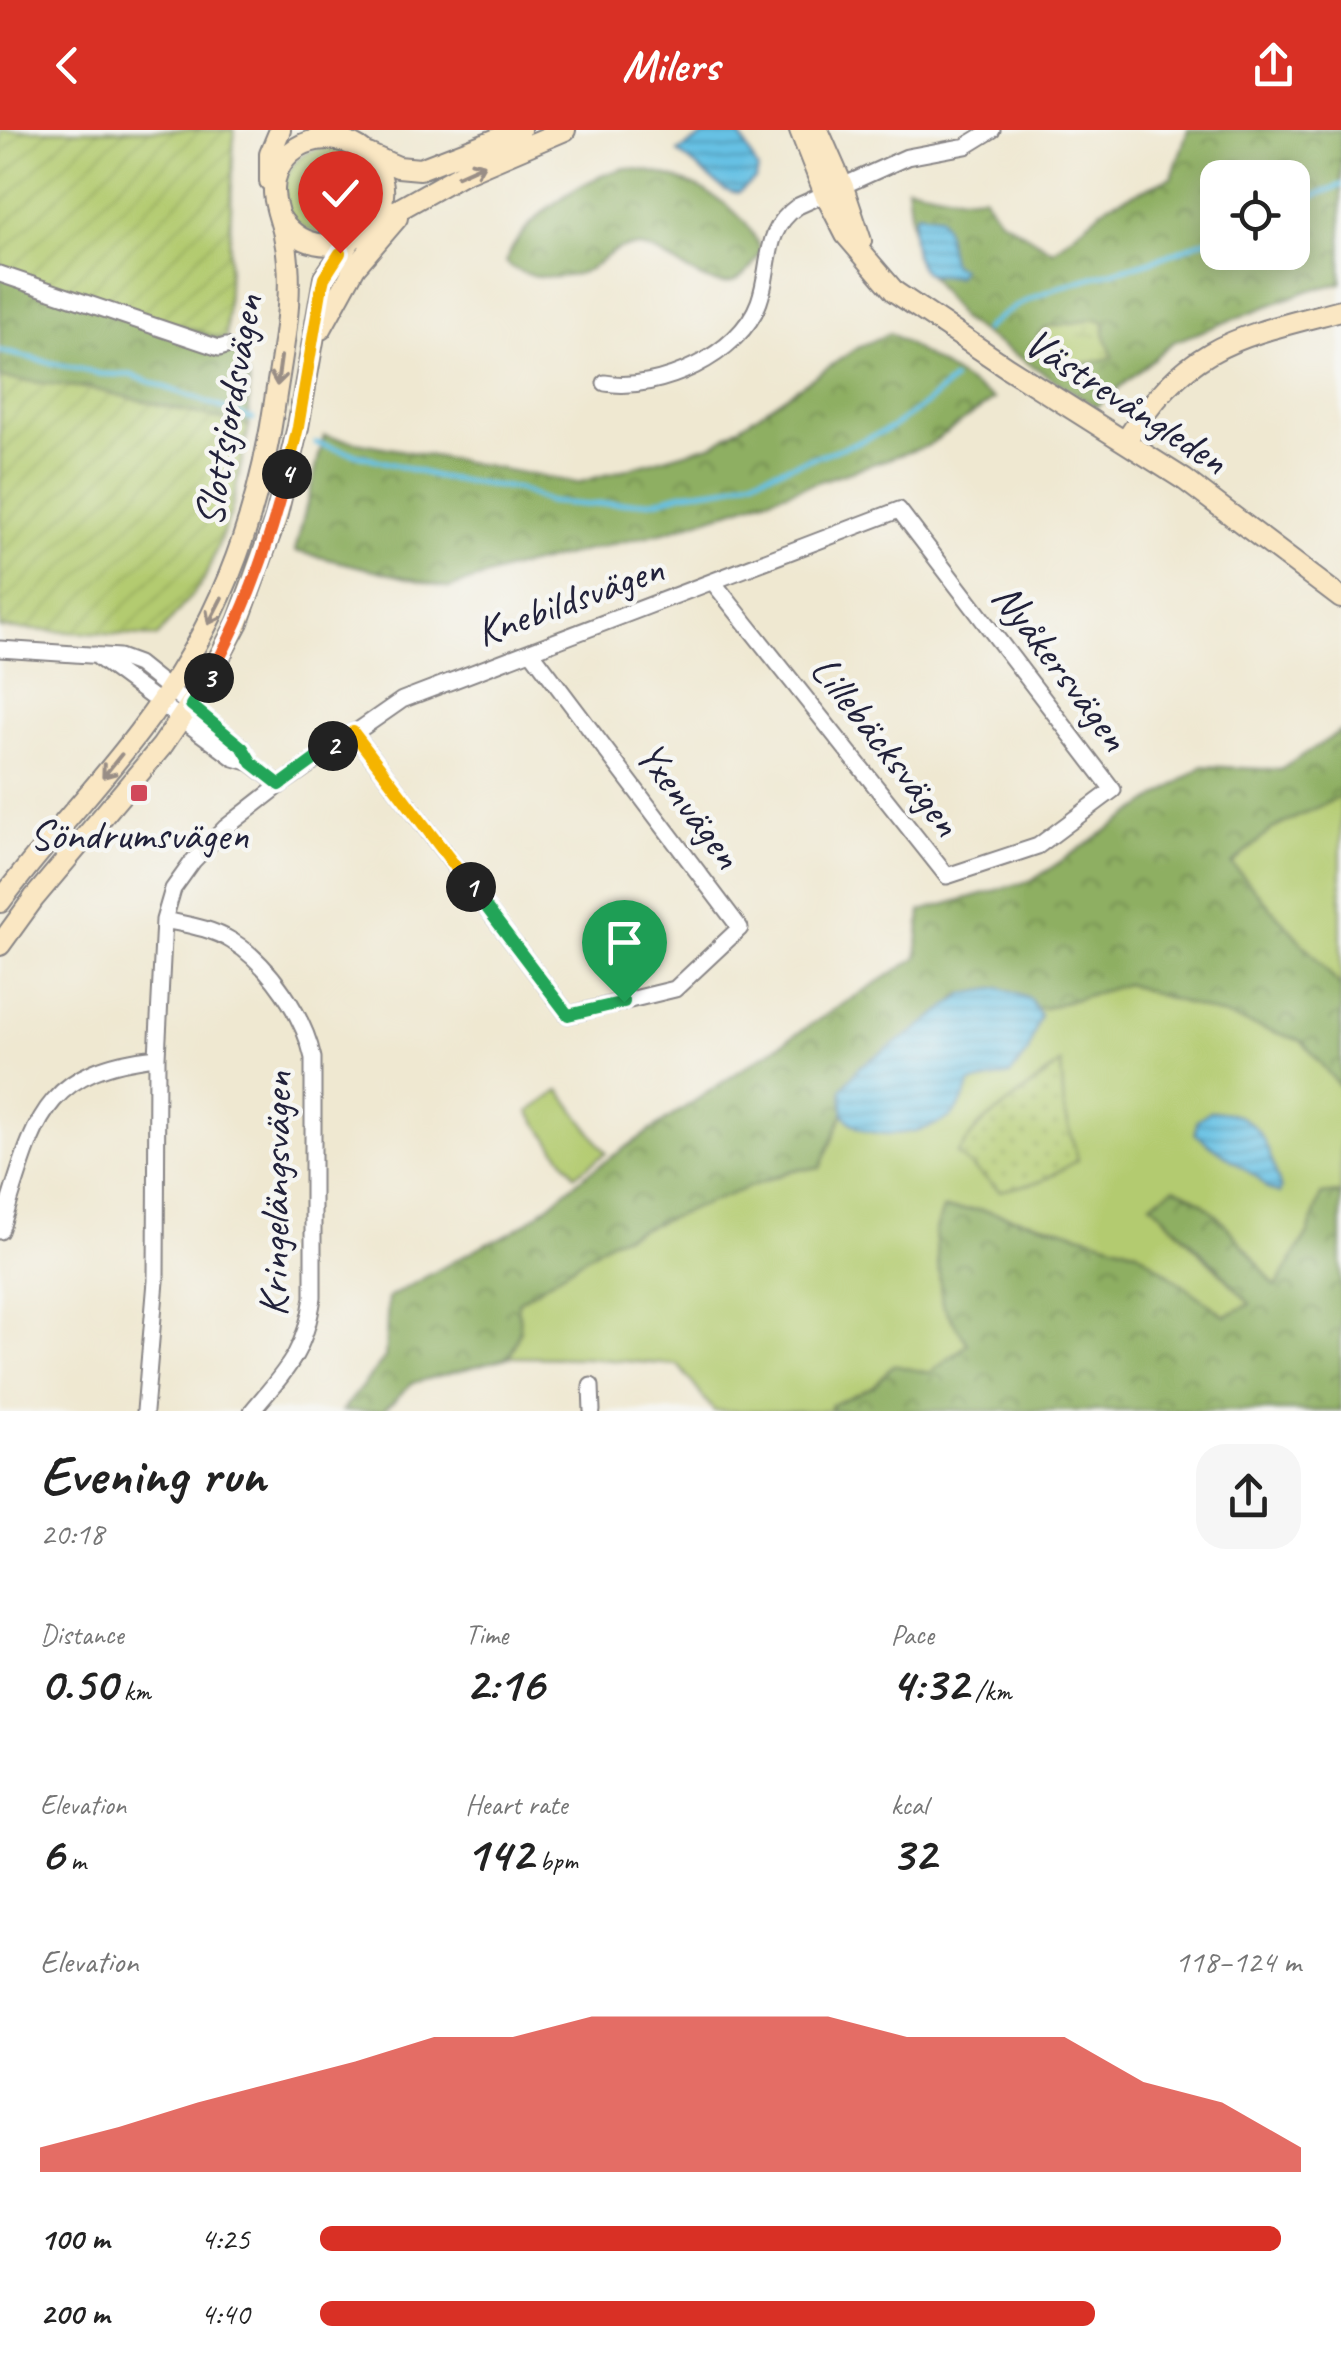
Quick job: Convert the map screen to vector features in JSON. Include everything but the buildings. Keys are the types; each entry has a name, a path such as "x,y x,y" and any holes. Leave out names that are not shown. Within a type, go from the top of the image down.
{"main road":[{"name":"Slottsjordsvägen","path":"0,902 165,695 222,597 260,486 274,406 288,265 268,164 280,130"},
{"path":"344,130 378,170 380,208 370,225"},
{"path":"350,241 332,246 314,244 297,236 276,206 280,164 295,139 343,138 398,167 420,170 520,130"},
{"path":"309,364 332,305 355,267 416,200 462,174 565,130"},
{"name":"Västrevångleden","path":"800,130 872,266 912,305 1207,495 1341,598"},
{"name":"Västrevångleden","path":"818,130 834,191"},
{"name":"Slottsjordsvägen","path":"0,945 186,712 238,622 265,554 298,427 324,278 350,241 370,225 416,200"},
{"path":"1124,442 1170,381 1210,351 1261,330 1341,310"}],"street":[{"path":"605,383 627,387 684,371 734,339 758,307 768,248 779,223 798,206 907,158 966,146 992,130"},
{"path":"0,274 186,338 219,348 226,346"},
{"name":"Knebildsvägen","path":"280,785 402,700 898,510"},
{"name":"Nyåkersvägen","path":"898,510 1113,790 1038,846"},
{"name":"Lillebäcksvägen","path":"713,582 946,876 1038,846"},
{"path":"0,649 120,657 138,664 165,695 243,748 252,763 280,785 225,828 192,861 174,889 164,920 157,1057 156,1281 145,1411"},
{"name":"Yxenvägen","path":"353,732 568,1015 602,1010 675,988 740,928 531,650"},
{"name":"Kringelängsvägen","path":"164,920 207,928 232,940 250,955 310,1040 313,1297 308,1332 291,1364 252,1411"},
{"path":"0,1231 39,1117 57,1093 102,1067 157,1057"},
{"path":"592,1386 592,1411"}],"green space":[{"path":"0,130 234,130 226,340 0,269"},
{"path":"1188,130 1341,130 1341,283 1307,291 1173,342 1096,407 962,320 915,256 907,186 962,197 983,195 999,218 1053,251 1109,204 1172,177"},
{"path":"327,148 344,151 363,167 370,191 367,208 351,227 327,234 310,231 291,215 284,191 287,174 303,155"},
{"path":"626,168 686,182 706,191 739,216 761,251 746,273 731,282 714,282 645,248 628,247 568,276 533,275 506,262 539,216 591,181"},
{"path":"0,269 226,340 249,377 249,426 92,389 0,378"},
{"path":"1097,319 1105,323 1104,333 1113,357 1074,363 1054,356 1040,341 1038,334 1047,327"},
{"path":"890,333 994,399 927,446 668,531 509,569 449,588 295,551 324,436 577,483 714,444 857,348"},
{"path":"0,378 92,389 249,426 231,513 204,580 157,637 0,628"},
{"path":"1341,731 1341,796 1272,829 1232,864 1341,987 1341,1088 1302,1041 1126,984 1045,1008 974,1007 852,1093 820,1168 793,1170 610,1241 518,1302 520,1329 510,1357 412,1383 383,1411 342,1411 385,1358 388,1298 516,1230 634,1142 917,958 921,911 1033,880 1203,766 1280,770"},
{"path":"1341,796 1341,987 1232,864 1272,829"},
{"path":"1126,984 1302,1041 1341,1088 1341,1193 1321,1195 1308,1233 1276,1288 1246,1248 1151,1203 1251,1304 1225,1316 1137,1251 982,1210 944,1209 942,1304 968,1344 930,1374 893,1365 874,1386 832,1405 831,1411 714,1411 678,1365 510,1357 520,1329 518,1302 610,1241 793,1170 820,1168 852,1093 974,1007 1045,1008"},
{"path":"1061,1063 1064,1109 1078,1160 1042,1181 1000,1191 957,1154 979,1126"},
{"path":"560,1090 606,1153 575,1175 529,1112"},
{"path":"1174,1188 1188,1193 1216,1215 1276,1287 1308,1233 1321,1195 1341,1193 1341,1411 831,1411 831,1405 874,1386 893,1365 930,1373 968,1344 942,1304 935,1233 943,1209 982,1210 1137,1251 1225,1316 1250,1304 1151,1203"}],"water":[{"path":"738,131 758,170 756,179 738,193 725,190 678,152 708,133"},
{"path":"916,213 939,216 953,265 961,268 958,276 931,275 920,266 913,243"},
{"path":"1000,988 1030,999 1040,1015 1028,1052 1010,1075 971,1083 954,1113 927,1128 878,1133 852,1123 844,1113 842,1089 859,1067 964,994"},
{"path":"1210,1111 1241,1117 1260,1134 1276,1173 1279,1193 1267,1189 1259,1179 1195,1134 1197,1120"}],"waterway":[{"path":"1310,198 1341,185"},
{"path":"984,330 1002,315 1041,294 1200,242"},
{"path":"0,351 100,374 131,375 253,419"},
{"path":"316,443 442,478 518,489 549,502 587,505 655,501 724,488 856,443 891,428 953,380"}],"place":[{"name":"Söndrumsvägen","path":"139,793"}],"route":[{"path":"340,253 324,278 298,427 265,554 238,622 191,705 280,785 353,732 568,1015 624,1002"}]}
